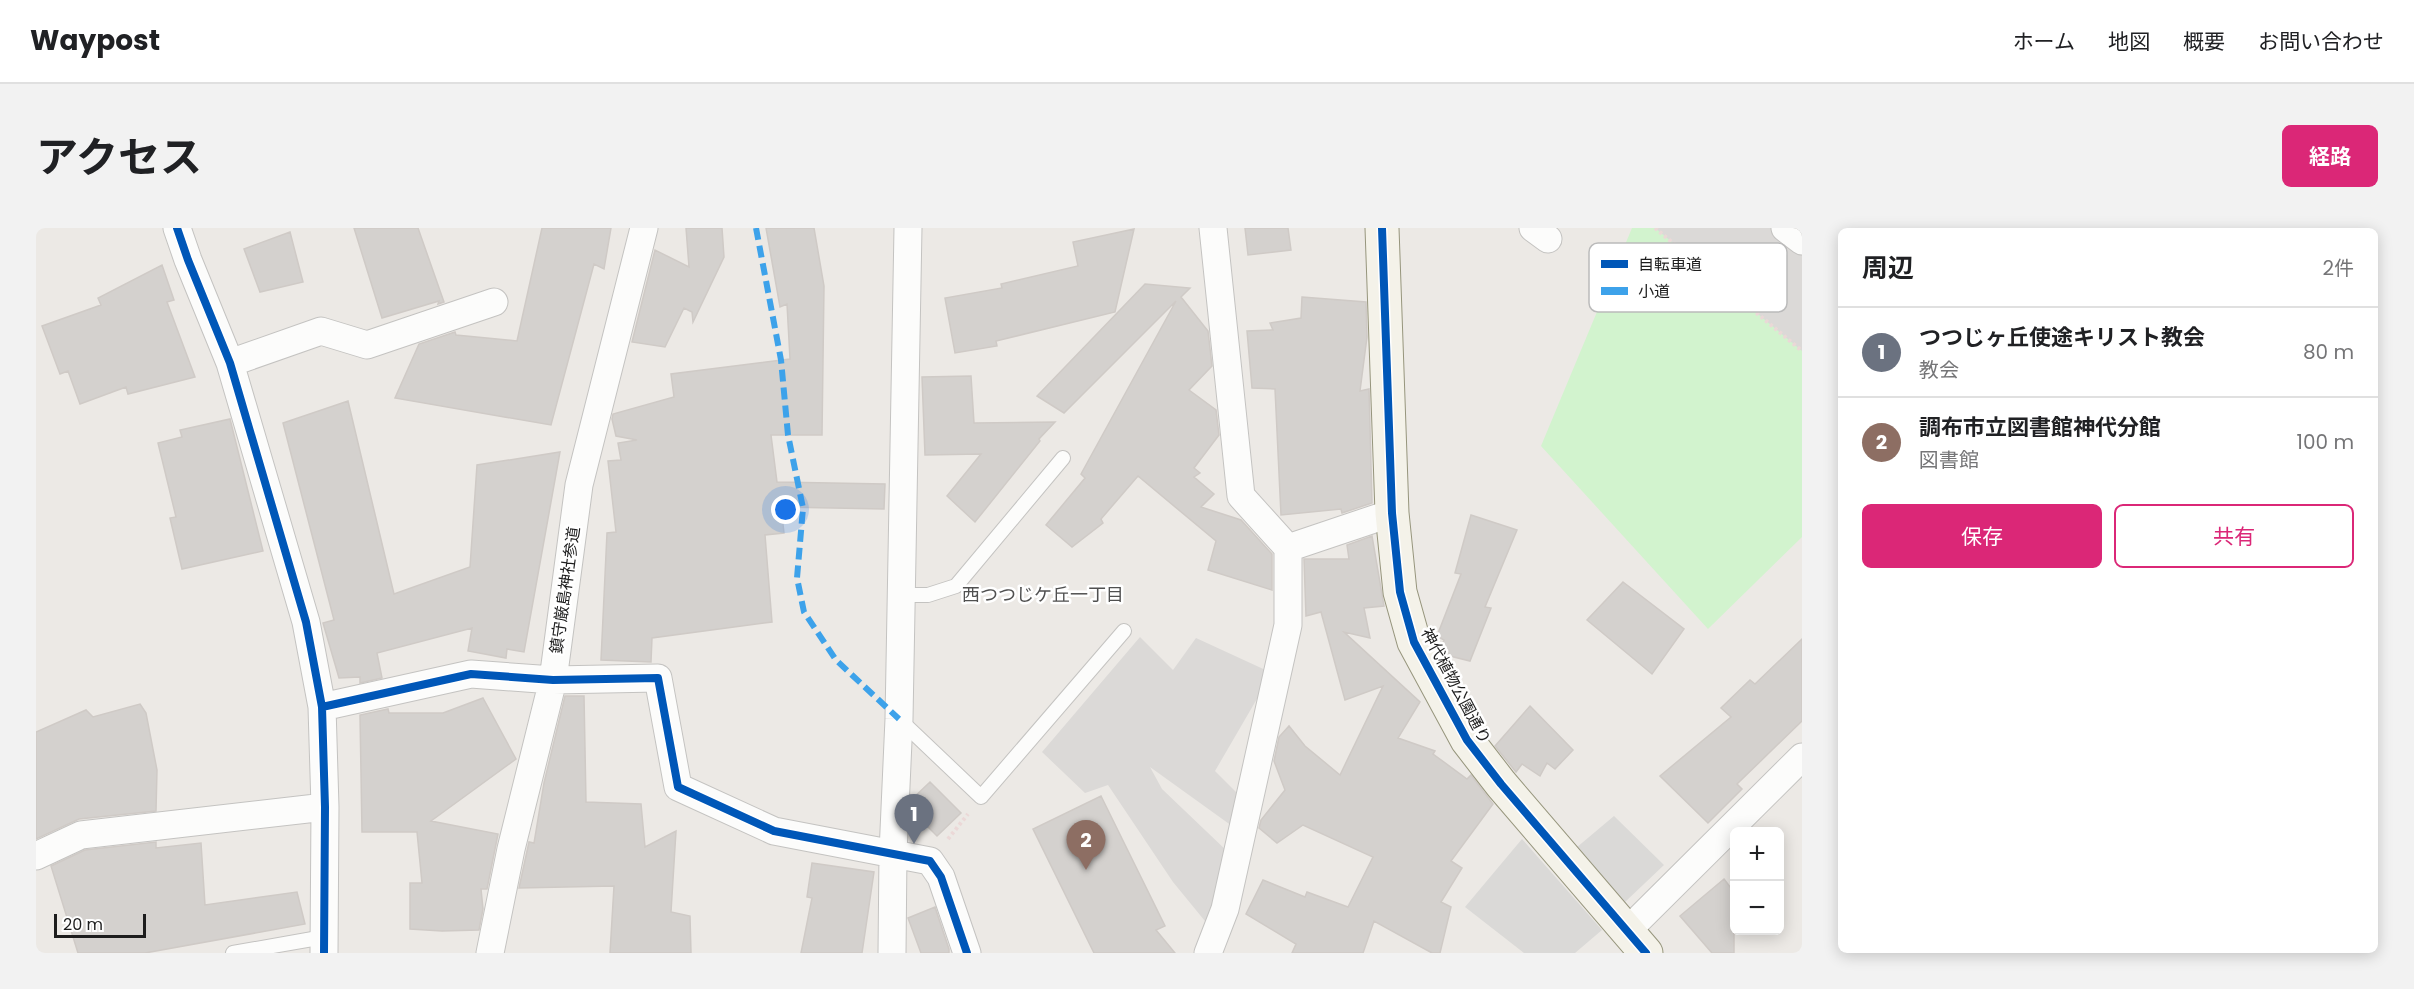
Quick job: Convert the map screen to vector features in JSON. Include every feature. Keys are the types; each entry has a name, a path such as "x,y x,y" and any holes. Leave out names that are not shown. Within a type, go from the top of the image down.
{"street":[{"path":"177,228 230,363 306,622 322,707 325,807 324,945"},
{"name":"鎮守厳島神社参道","path":"490,953 511,849 553,680 579,485 644,228"},
{"path":"892,953 893,853 899,719 908,228"},
{"path":"1208,953 1225,909 1288,625 1288,548 1241,496 1213,228"},
{"name":"神代植物公園通り","path":"1382,228 1392,513 1400,592 1414,642 1467,740 1501,784 1637,942"},
{"path":"1785,228 1802,241"},
{"path":"230,363 321,331 367,345 494,302"},
{"path":"1288,548 1392,513"},
{"path":"322,707 471,674 553,680 658,678 678,787 774,831 930,861 941,877 966,953"},
{"path":"1637,942 1802,757"},
{"path":"36,856 81,835 325,807"}],"lane":[{"path":"900,595 928,595 956,586 1063,458"},
{"path":"899,719 981,797 1124,631"},
{"path":"233,953 324,945"}],"path":[{"path":"1655,228 1673,243"},
{"path":"1755,312 1802,351"},
{"path":"930,861 981,797"}],"shaded area":[{"path":"1654,228 1802,228 1802,352 1754,312 1787,312 1787,243 1672,243"},
{"path":"1140,637 1173,670 1196,638 1272,673 1215,771 1241,797 1232,826 1150,767 1162,789 1228,852 1209,926 1173,882 1108,785 1085,793 1042,752"},
{"path":"1614,816 1664,865 1625,902 1576,848"},
{"path":"1522,839 1602,930 1575,953 1524,953 1465,907"}],"green space":[{"path":"1632,228 1655,228 1673,243 1626,243"},
{"path":"1597,312 1755,312 1802,351 1802,537 1708,629 1541,446"}],"building":[{"path":"354,228 418,228 444,302 438,304 439,301 382,318"},
{"path":"542,228 611,228 604,269 594,264 551,425 395,398 419,344 455,332 456,335 517,341"},
{"path":"686,228 722,228 724,257 693,322 692,312 684,308 665,347 632,342 655,250 689,267"},
{"path":"766,228 814,228 824,286 822,435 771,435 777,482 885,484 884,509 781,507 784,533 765,535 772,622 652,638 651,662 601,660 607,533 616,532 608,461 621,460 618,443 637,440 616,436 613,414 674,397 671,374 790,359 787,304 780,307"},
{"path":"1245,228 1288,228 1291,250 1248,255"},
{"path":"1134,229 1115,312 996,341 997,346 955,353 945,298 1002,288 1001,284 1078,266 1073,242"},
{"path":"290,232 303,282 260,292 244,249"},
{"path":"162,265 174,300 167,302 195,377 128,394 126,387 80,404 68,371 60,374 42,326 101,305 98,298"},
{"path":"1145,284 1190,288 1181,297 1208,331 1212,366 1189,390 1216,410 1219,435 1194,468 1200,473 1194,477 1214,494 1201,507 1241,520 1272,554 1272,590 1208,570 1216,541 1138,476 1101,519 1103,523 1072,547 1046,525 1085,478 1081,474 1176,301 1064,413 1037,396"},
{"path":"1302,297 1366,302 1367,337 1360,391 1369,389 1372,503 1342,513 1341,509 1281,515 1275,389 1252,388 1247,331 1273,330 1270,323 1301,318"},
{"path":"971,376 974,423 1055,422 1039,439 1040,441 975,522 947,496 981,454 925,455 922,377"},
{"path":"348,401 394,594 470,567 477,465 560,452 524,652 507,649 506,658 468,651 472,628 377,653 382,678 360,683 360,677 339,678 323,623 334,620 283,423"},
{"path":"230,419 263,551 182,569 170,518 176,517 158,443 182,437 180,430"},
{"path":"1471,515 1517,530 1485,607 1491,608 1470,661 1442,654 1440,650 1444,640 1437,636 1461,574 1455,573"},
{"path":"1372,536 1384,606 1364,608 1370,638 1344,632 1420,702 1398,738 1435,751 1433,754 1467,779 1471,775 1493,804 1451,861 1462,868 1441,902 1451,907 1440,953 1432,953 1374,921 1363,953 1292,953 1296,944 1246,914 1263,880 1305,897 1307,892 1348,907 1373,857 1303,825 1277,843 1259,828 1261,820 1285,790 1274,761 1279,737 1289,726 1305,746 1340,775 1383,686 1345,700 1321,612 1306,616 1304,559 1349,559 1347,545"},
{"path":"1623,582 1684,629 1652,674 1587,620"},
{"path":"1802,639 1802,721 1737,784 1742,789 1708,823 1660,776 1731,717 1721,708 1750,680 1755,684"},
{"path":"565,696 584,696 586,802 641,804 645,847 676,831 671,912 690,916 691,953 610,953 614,886 519,888 529,842 534,843 544,783"},
{"path":"483,698 516,759 431,821 498,834 487,889 481,889 483,909 479,930 410,929 410,883 422,883 417,832 362,832 360,715 388,709 389,713 443,713"},
{"path":"140,704 146,713 157,770 156,811 79,819 36,839 36,732 86,710 93,717"},
{"path":"1530,706 1573,750 1555,769 1547,763 1540,776 1522,764 1516,772 1495,746"},
{"path":"930,782 961,813 937,836 911,810 911,800"},
{"path":"1101,796 1165,926 1156,930 1175,953 1094,953 1033,829"},
{"path":"156,842 156,848 201,843 205,905 297,892 305,924 145,953 78,953 51,866 85,850"},
{"path":"812,863 874,872 862,953 801,953 812,898 807,897"},
{"path":"1724,879 1730,887 1730,935 1734,935 1734,953 1712,953 1680,916"},
{"path":"935,907 949,953 921,953 908,918"}],"marked path":[{"path":"756,228 781,360 788,435 803,508 797,578 804,612 836,660 899,719"}],"cycle path":[{"path":"177,228 230,363 306,622 322,707 325,807 324,953"},
{"path":"1382,228 1392,513 1400,592 1414,642 1467,740 1501,784 1646,953"},
{"path":"322,707 471,674 553,680 658,678 678,787 774,831 930,861 941,877 967,953"}],"place":[{"name":"つつじヶ丘使途キリスト教会","path":"914,844"},
{"name":"調布市立図書館神代分館","path":"1086,870"}],"district":[{"name":"西つつじケ丘一丁目","path":"1043,594"}]}
